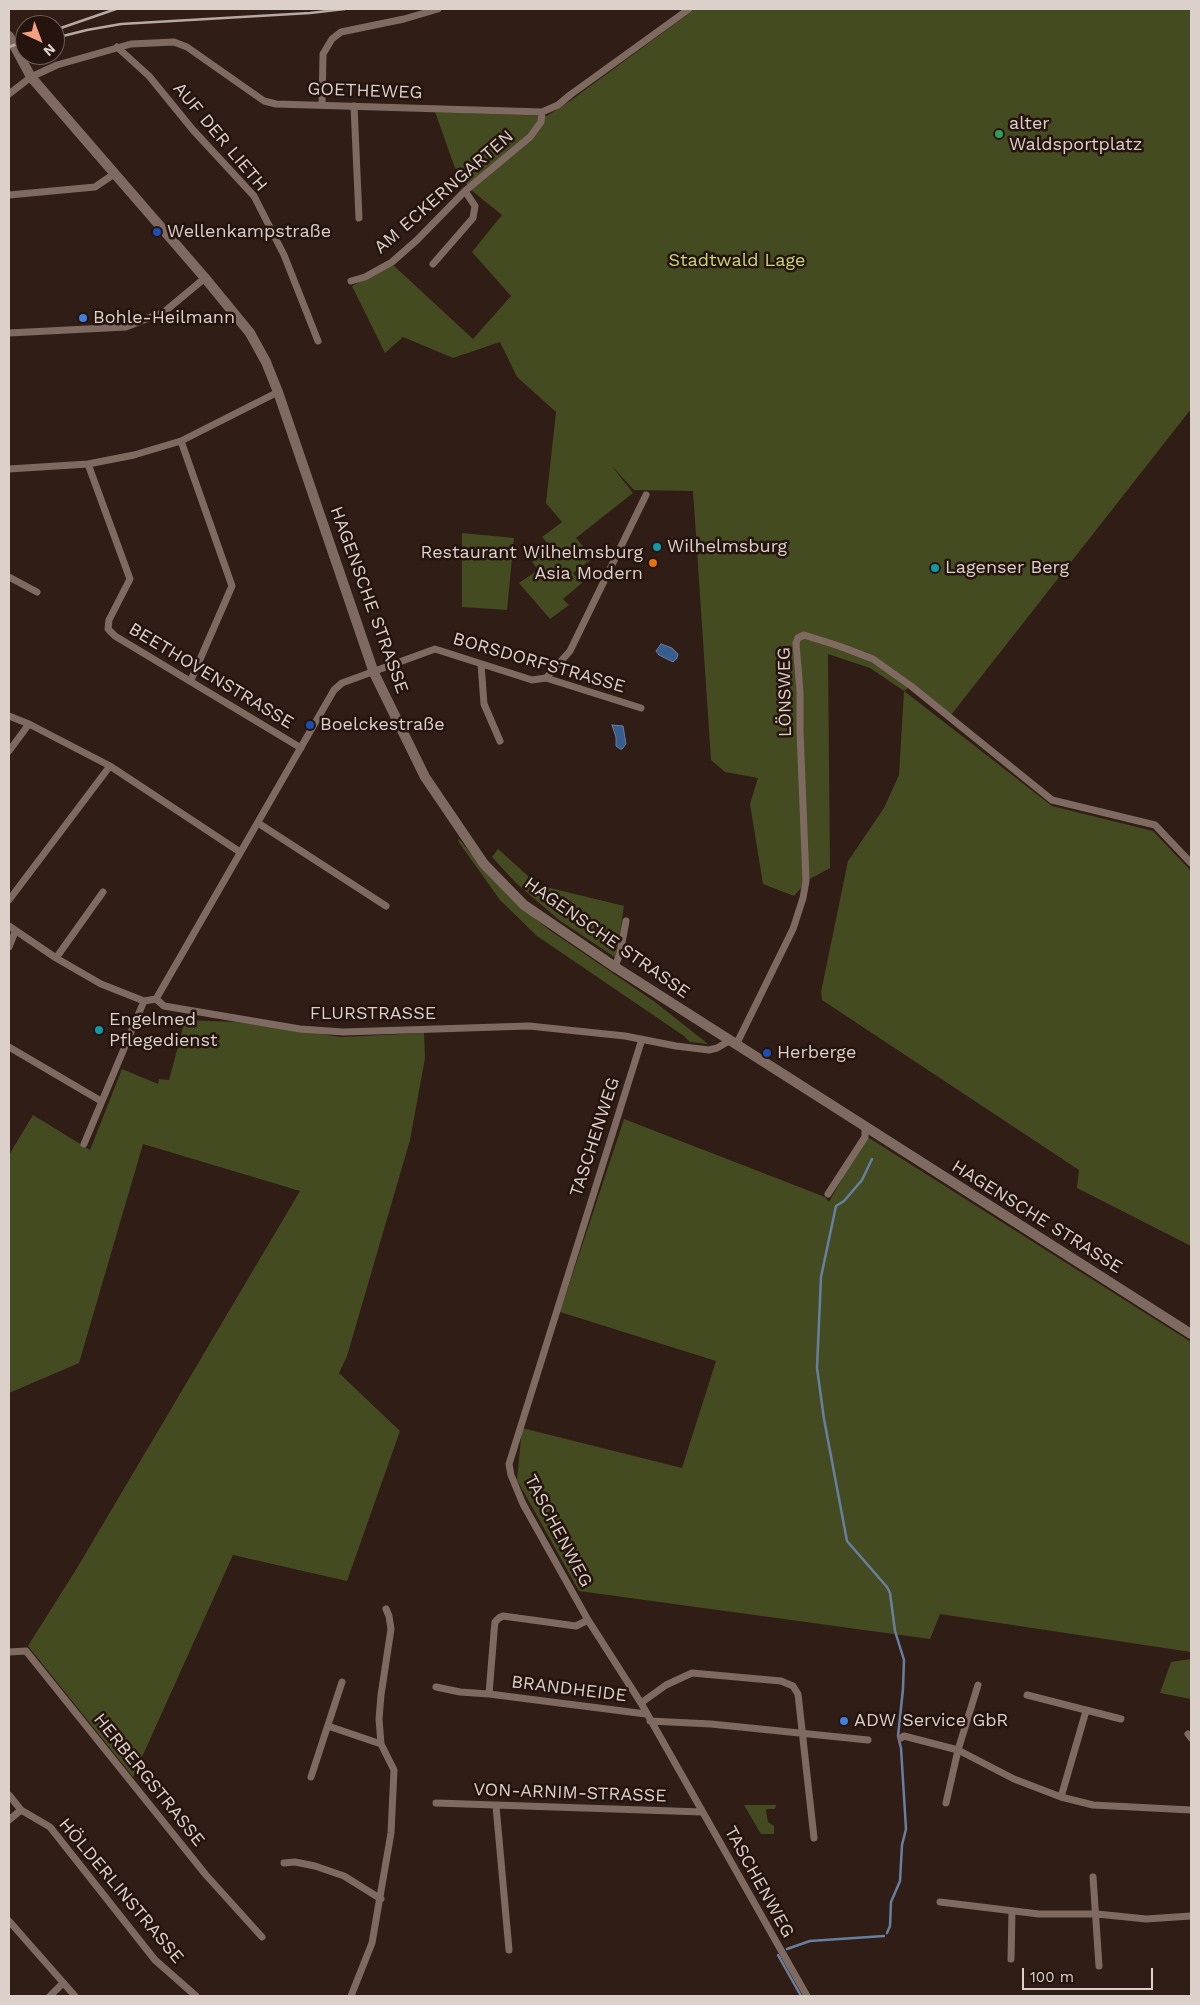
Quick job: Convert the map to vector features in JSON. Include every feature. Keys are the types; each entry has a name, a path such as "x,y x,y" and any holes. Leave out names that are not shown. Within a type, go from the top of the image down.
{"street":[{"path":"322,104 323,54 332,40 341,32 404,19 438,9"},
{"path":"542,112 558,105 570,94 689,9"},
{"name":"HAGENSCHE STRASSE","path":"11,41 31,77 205,278 250,333 266,362 278,392 374,673 424,776 484,864 524,905 615,967 1191,1334"},
{"name":"GOETHEWEG","path":"9,94 31,77 57,64 131,44 174,42 187,47 264,101 276,104 542,112"},
{"name":"AUF DER LIETH","path":"117,47 149,76 193,130 254,196 284,255 318,341"},
{"name":"AM ECKERNGARTEN","path":"354,106 359,218"},
{"name":"AM ECKERNGARTEN","path":"351,281 365,277 392,262 417,240 465,190 530,137 541,122 542,112"},
{"path":"9,196 95,187 114,174"},
{"path":"433,264 473,218 475,206 465,190"},
{"path":"9,333 126,327 164,312 205,278"},
{"path":"9,469 88,464 134,455 181,441 278,392"},
{"path":"181,441 232,586 190,680"},
{"name":"BEETHOVENSTRASSE","path":"88,464 130,579 109,620 108,629 115,636 301,748"},
{"path":"546,678 570,651 646,495"},
{"path":"9,577 37,592"},
{"name":"LÖNSWEG","path":"732,1043 792,928 803,898 806,881 800,692 796,643 798,638 804,635 873,660 911,686 1052,800 1155,825 1191,863"},
{"name":"BORSDORFSTRASSE","path":"374,673 435,649 532,680 546,678 641,708"},
{"path":"482,664 484,704 500,741"},
{"path":"9,926 15,932 56,958 101,984 144,1002 156,999 338,686 374,673"},
{"path":"9,716 29,724 110,766 240,852"},
{"path":"9,751 29,724"},
{"path":"9,900 110,766"},
{"path":"258,823 386,906"},
{"path":"56,958 103,892"},
{"path":"615,967 620,953 626,921"},
{"path":"9,947 15,932"},
{"name":"FLURSTRASSE","path":"156,999 164,1006 300,1028 344,1032 529,1026 642,1038 676,1046 709,1050 732,1043"},
{"path":"84,1144 144,1002"},
{"name":"TASCHENWEG","path":"642,1038 509,1464 511,1475 523,1504 588,1620 641,1703 807,1996"},
{"path":"9,1047 101,1101"},
{"path":"828,1194 865,1137 865,1128"},
{"path":"351,1996 372,1943 381,1900 391,1833 394,1770 381,1744 379,1718 392,1629 386,1609"},
{"name":"BRANDHEIDE","path":"489,1694 495,1622 499,1618 503,1616 576,1626 588,1620"},
{"name":"HERBERGSTRASSE","path":"9,1652 26,1652 206,1875 262,1937"},
{"path":"641,1703 666,1685 692,1673 781,1681 793,1686 798,1694 814,1838"},
{"path":"312,1777 342,1682"},
{"path":"946,1803 958,1750 978,1685"},
{"name":"BRANDHEIDE","path":"436,1687 460,1692 646,1714"},
{"path":"1027,1695 1121,1719"},
{"path":"1061,1797 1086,1711"},
{"path":"650,1721 685,1722 868,1740"},
{"path":"328,1726 381,1744"},
{"path":"901,1738 904,1736 958,1750 1014,1779 1061,1797 1093,1805 1191,1810"},
{"name":"HÖLDERLINSTRASSE","path":"9,1795 21,1810 50,1827 155,1960 196,1996"},
{"name":"VON-ARNIM-STRASSE","path":"436,1803 702,1812"},
{"path":"496,1806 509,1950"},
{"path":"9,1820 21,1810"},
{"path":"284,1863 295,1862 315,1866 344,1876 381,1900"},
{"path":"1093,1876 1099,1966"},
{"path":"940,1902 1012,1912 1097,1914 1146,1919 1191,1916"},
{"path":"1011,1959 1012,1912"},
{"path":"9,1921 75,1996"},
{"path":"50,1996 63,1984"}],"green space":[{"name":"Stadtwald Lage","path":"695,9 1191,9 1191,409 951,715 912,685 904,691 870,668 828,654 830,868 808,880 794,896 763,884 750,804 758,778 725,772 711,760 693,491 634,490 611,465 633,493 576,538 593,558 573,573 582,583 563,599 569,605 550,619 519,583 538,570 532,562 552,548 542,537 562,522 546,503 556,412 517,377 500,342 453,358 403,337 385,353 352,286 392,264 473,339 511,296 472,252 502,215 471,190 455,168 435,112 547,116"},
{"path":"462,533 514,538 507,610 462,607"},
{"path":"904,691 1052,806 1153,831 1191,871 1191,1246 1077,1188 1079,1170 822,1000 821,992 848,861 884,808 899,775"},
{"path":"459,839 490,877 514,901 548,929 655,1002 708,1044 690,1042 684,1036 537,936 500,900 458,841"},
{"path":"498,849 538,885 624,906 616,958 559,920 516,883 492,857"},
{"path":"183,1020 236,1022 341,1037 424,1033 425,1058 410,1140 347,1356 339,1373 400,1431 347,1581 233,1555 133,1777 28,1646 77,1568 300,1191 143,1144 79,1363 9,1393 9,1155 33,1115 90,1150 122,1069 158,1084 159,1079 169,1080 184,1024"},
{"path":"624,1119 825,1197 829,1202 866,1136 1191,1342 1191,1652 940,1614 930,1639 579,1591 517,1480 522,1428 682,1468 716,1361 560,1312"},
{"path":"1191,1659 1191,1699 1160,1693 1171,1662"},
{"path":"744,1805 776,1805 775,1809 767,1809 766,1811 768,1822 774,1826 774,1834 761,1834"}],"water":[{"path":"661,644 672,648 678,654 673,662 659,655 656,651"},
{"path":"612,725 623,726 626,744 622,749 616,746 616,737"}],"waterway":[{"path":"872,1159 862,1180 844,1201 836,1206 821,1277 817,1368 824,1419 847,1541 887,1587 890,1593 895,1631 904,1660 898,1736 901,1748 906,1829 902,1845 900,1881 891,1902 890,1926 887,1933"},
{"path":"787,1949 810,1941 884,1936"},
{"path":"778,1955 801,1996"}],"railway":[{"path":"65,27 116,9"},
{"path":"65,36 121,24 310,13 345,9"},
{"path":"9,47 15,45"}],"place":[{"name":"alter Waldsportplatz","path":"999,134"},
{"name":"Wellenkampstraße","path":"157,232"},
{"name":"Bohle-Heilmann","path":"83,318"},
{"name":"Wilhelmsburg","path":"657,547"},
{"name":"Restaurant Wilhelmsburg Asia Modern","path":"653,563"},
{"name":"Lagenser Berg","path":"935,568"},
{"name":"Boelckestraße","path":"310,725"},
{"name":"Engelmed Pflegedienst","path":"99,1030"},
{"name":"Herberge","path":"767,1053"},
{"name":"ADW Service GbR","path":"844,1721"}]}
